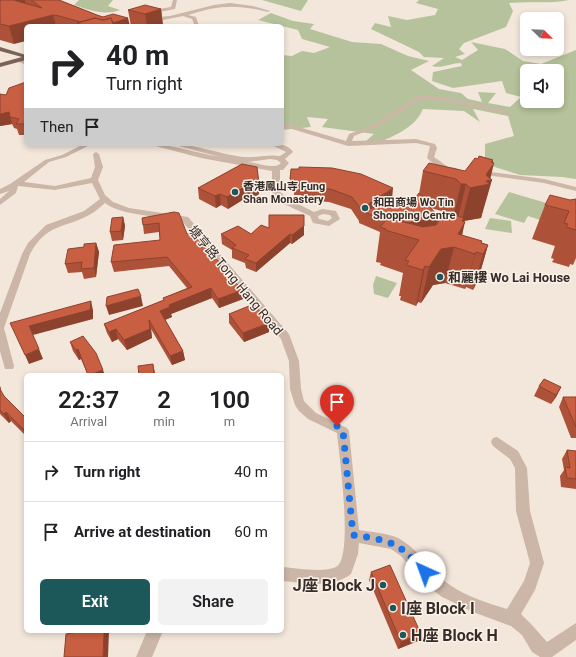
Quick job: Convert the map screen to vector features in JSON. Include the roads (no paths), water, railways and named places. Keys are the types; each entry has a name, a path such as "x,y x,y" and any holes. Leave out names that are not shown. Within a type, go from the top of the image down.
{"main road":[{"path":"0,49 20,57"},
{"path":"0,53 13,58"},
{"path":"0,66 20,57"},
{"path":"0,61 24,57"}],"street":[{"path":"175,0 173,8 158,11 142,11 143,15 157,19 207,7 240,4 268,11"},
{"path":"182,14 194,18 196,24"},
{"path":"20,57 24,61"},
{"path":"348,144 351,135 375,126 420,97 449,100 510,112"},
{"path":"284,125 319,137 348,144 416,141 434,146 430,158 446,168 544,181 576,190"},
{"path":"0,192 15,184 52,156 71,146"},
{"path":"47,161 64,156 85,146"},
{"path":"159,146 201,156 262,166 268,169 276,169 285,165 281,159"},
{"path":"184,146 247,159 281,159 290,152 288,149 279,146"},
{"path":"0,326 0,320 32,243 49,227 87,213 104,200 94,180 99,167 96,154"},
{"path":"262,166 261,162 268,158"},
{"path":"276,169 276,193 287,202 314,215"},
{"path":"15,184 55,188 94,180"},
{"path":"0,203 13,191 15,184"},
{"name":"塘亨路 Tong Hang Road","path":"104,200 133,211 170,215 185,219 285,337 291,348 294,360 295,388 298,401 307,413 320,421 337,426 343,431 353,535 351,554 346,569 339,574 326,576 284,574"},
{"path":"0,330 10,366"},
{"path":"497,442 514,455 521,468 523,511 537,563 530,585 511,617"},
{"path":"353,535 394,543 406,551 434,582 447,592 474,605 511,617 523,624 538,646 546,651 556,647 566,637 576,631"},
{"path":"144,657 154,633"}],"place":[{"name":"香港鳳山寺 Fung Shan Monastery","path":"235,192"},
{"name":"和田商場 Wo Tin Shopping Centre","path":"365,208"},
{"name":"和麗樓 Wo Lai House","path":"440,277"},
{"name":"J座 Block J","path":"383,585"},
{"name":"I座 Block I","path":"393,608"},
{"name":"H座 Block H","path":"403,635"}]}
